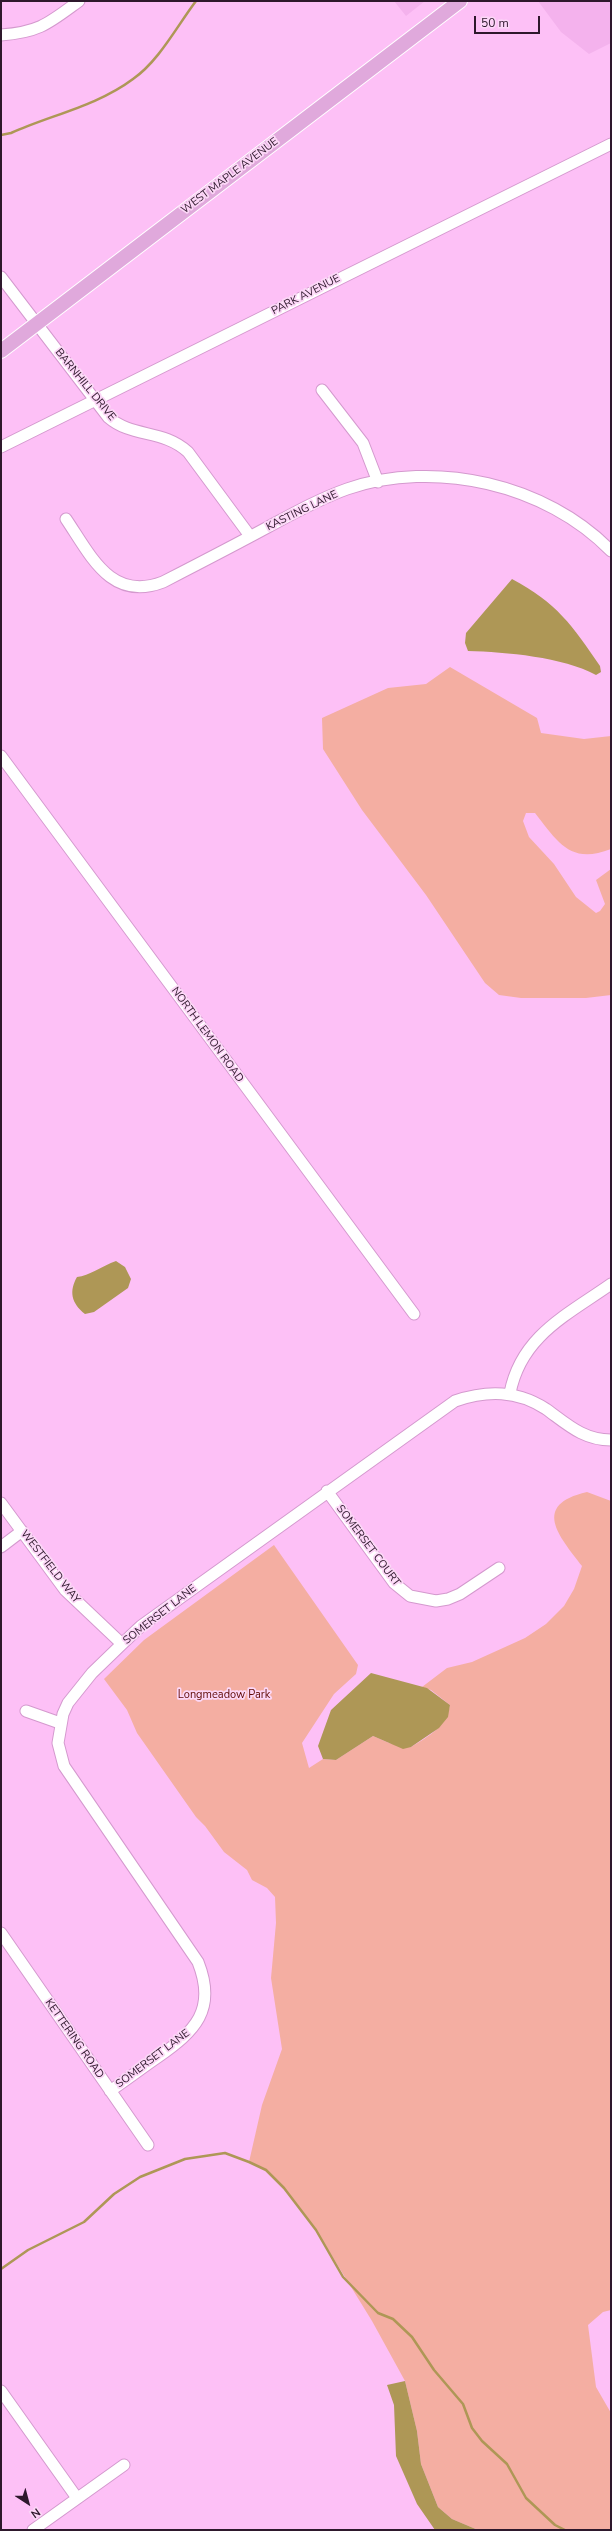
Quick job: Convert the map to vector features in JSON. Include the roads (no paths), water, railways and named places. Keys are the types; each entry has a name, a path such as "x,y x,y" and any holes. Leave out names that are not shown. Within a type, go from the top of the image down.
{"main road":[{"name":"WEST MAPLE AVENUE","path":"1,351 460,1"}],"street":[{"path":"1,35 27,33 49,23 79,1"},
{"name":"PARK AVENUE","path":"1,447 611,144"},
{"name":"BARNHILL DRIVE","path":"1,277 95,400 115,423 131,430 165,437 177,442 188,452 250,536"},
{"path":"322,390 363,443 378,482"},
{"name":"KASTING LANE","path":"66,519 106,573 123,586 133,588 150,587 163,582 320,500 348,489 378,482 441,477 470,480 509,490 540,502 571,519 611,551"},
{"name":"NORTH LEMON ROAD","path":"1,756 414,1314"},
{"path":"510,1393 518,1366 533,1342 611,1284"},
{"name":"SOMERSET LANE","path":"110,2091 190,2033 203,2010 206,1989 198,1962 67,1770 60,1751 60,1723 68,1703 92,1673 141,1626 327,1491 455,1401 483,1393 510,1393 545,1409 564,1424 585,1435 611,1440"},
{"name":"SOMERSET COURT","path":"327,1491 394,1583 410,1596 436,1601 448,1599 460,1594 499,1568"},
{"name":"WESTFIELD WAY","path":"1,1503 65,1590 122,1644"},
{"path":"1,1546 22,1531"},
{"path":"26,1711 60,1723"},
{"name":"KETTERING ROAD","path":"1,1933 148,2145"},
{"path":"1,2391 77,2498"},
{"path":"33,2530 124,2465"}],"waterway":[{"path":"1,135 11,133 89,103 133,79 151,63 167,43 196,1"},
{"path":"1,2269 28,2250 84,2222 114,2194 140,2177 185,2159 225,2153 249,2162 266,2170 284,2188 316,2230 343,2277 378,2313 393,2319 412,2337 434,2370 463,2404 472,2428 482,2441 507,2464 526,2498 555,2525 565,2530"}],"park label":[{"name":"Longmeadow Park","path":"224,1695"}]}
